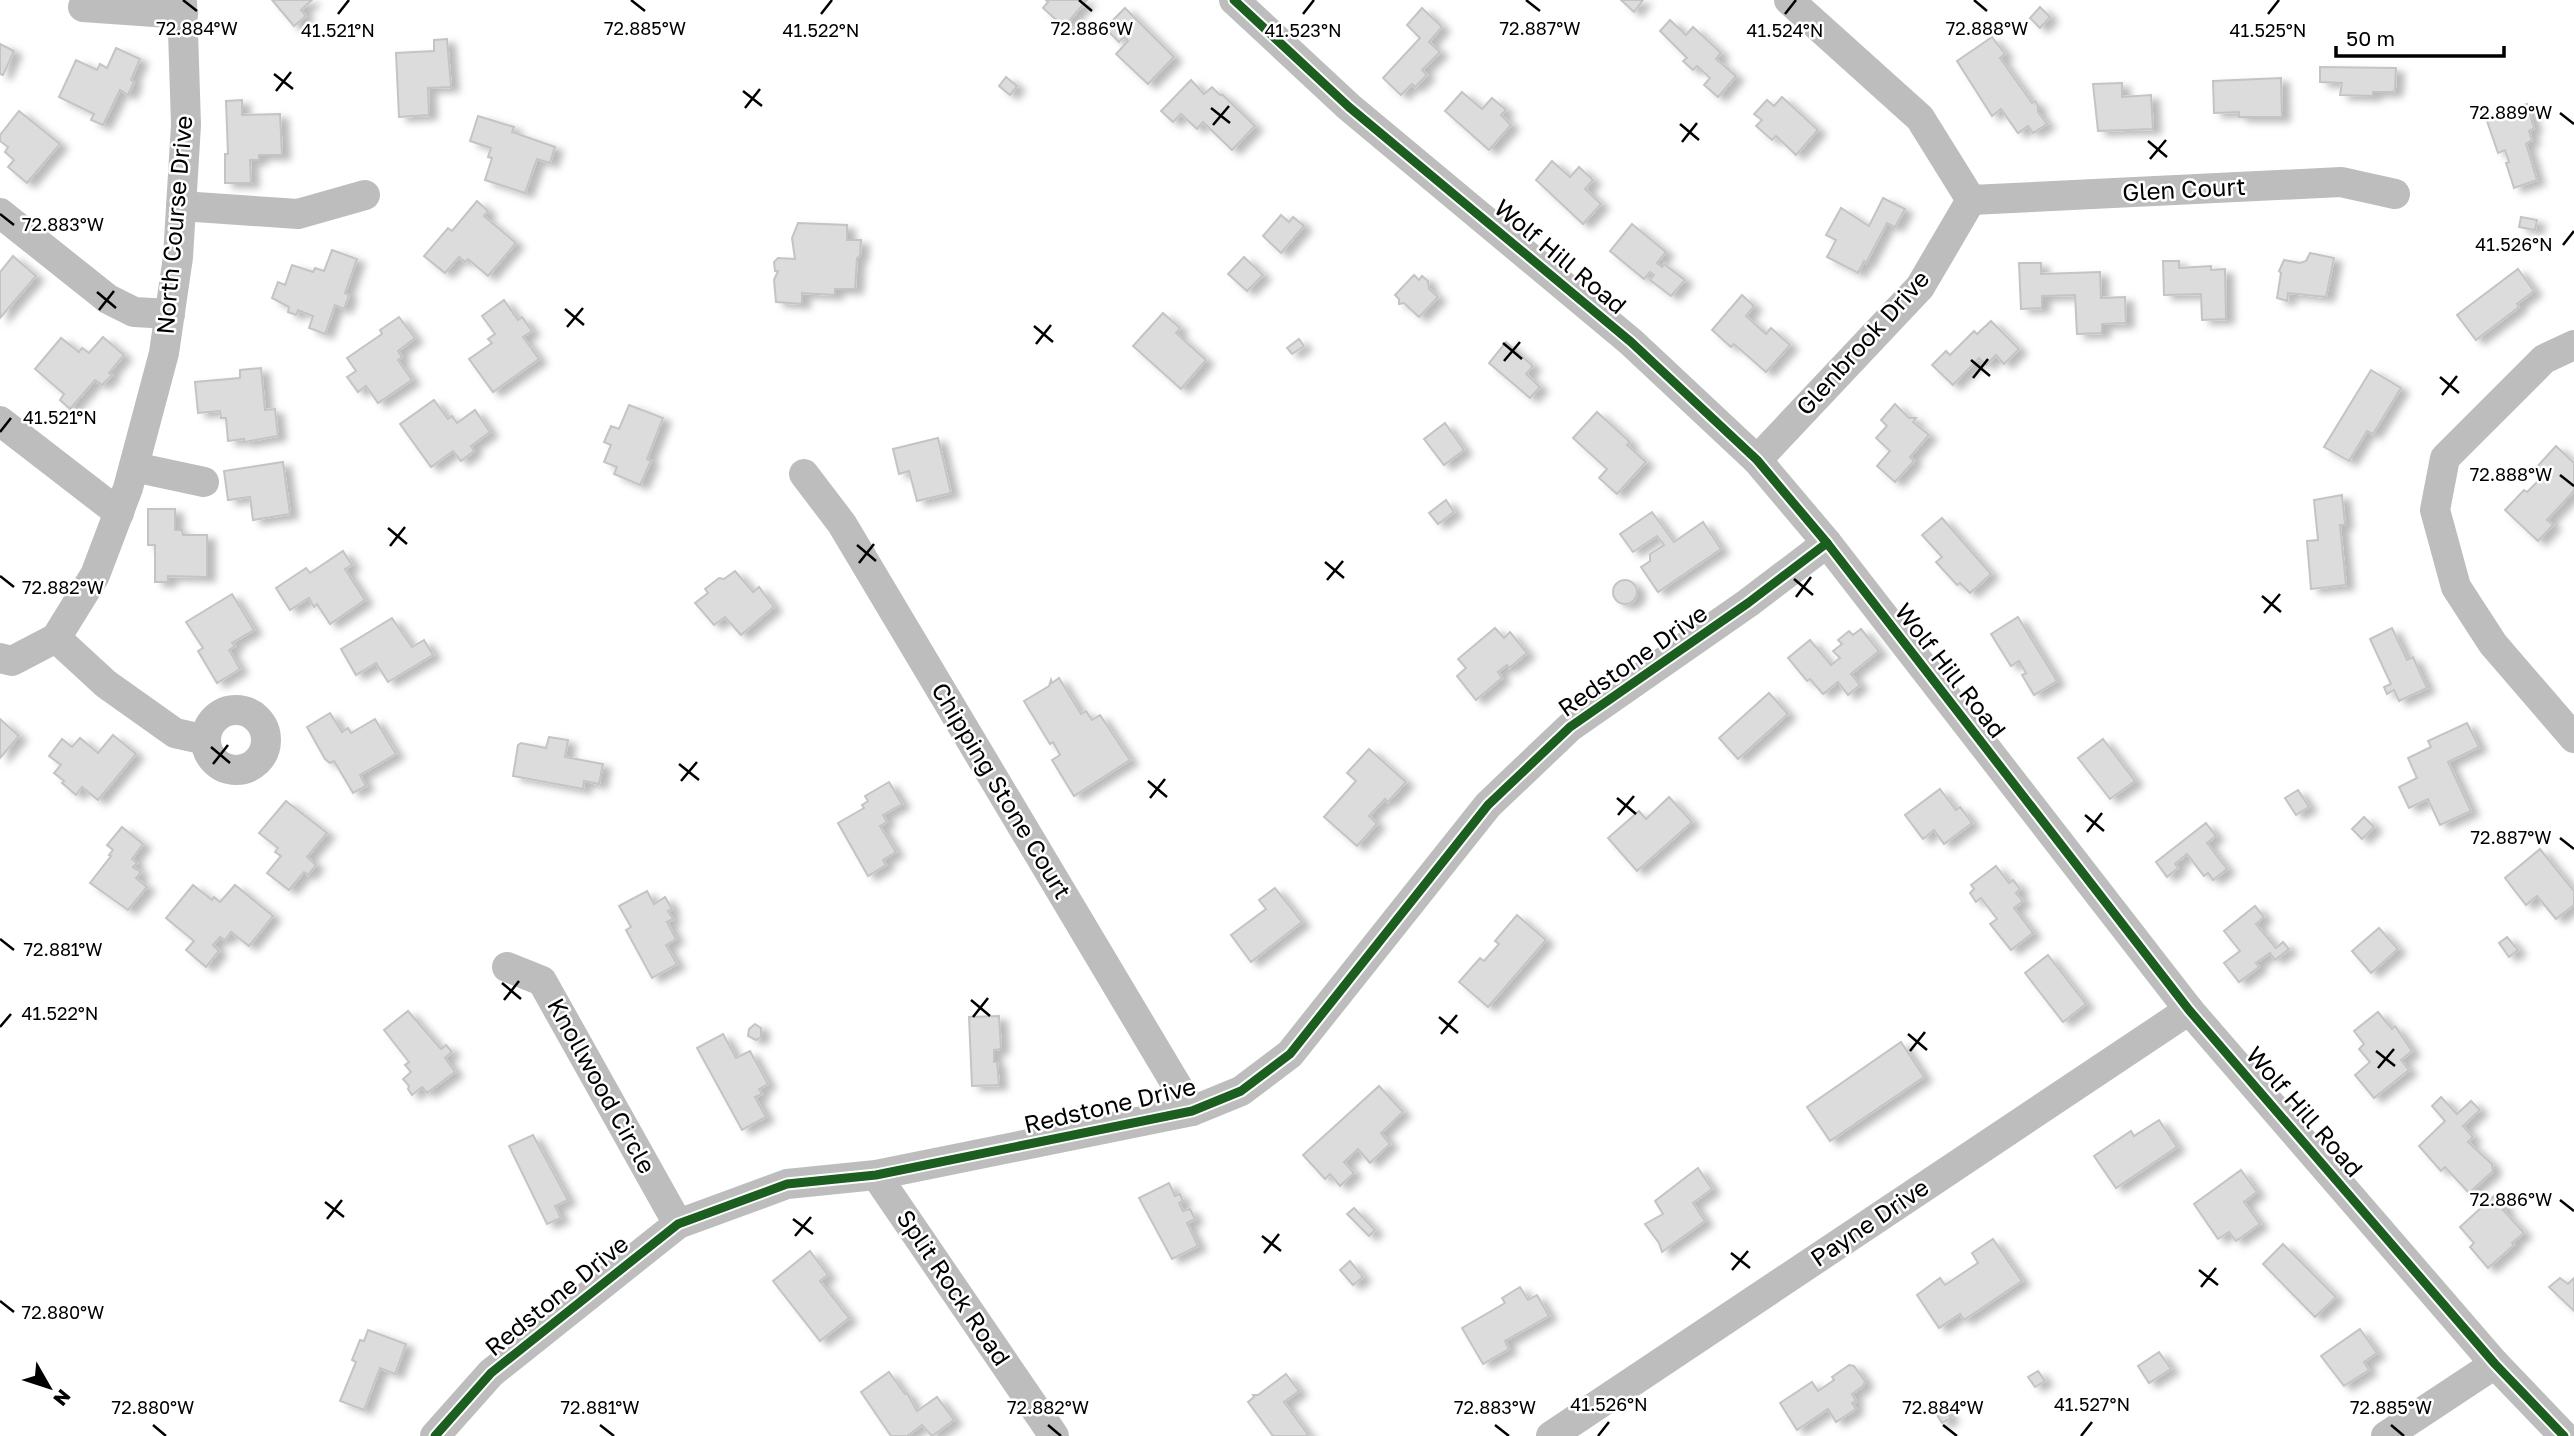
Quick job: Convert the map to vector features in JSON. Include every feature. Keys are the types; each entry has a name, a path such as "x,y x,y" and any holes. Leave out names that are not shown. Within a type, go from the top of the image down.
{"street":[{"name":"Wolf Hill Road","path":"1234,0 1349,107 1631,342 1757,460 1827,543 2189,1010 2496,1364 2564,1436"},
{"path":"1789,0 1920,118 1970,200"},
{"path":"83,7 182,7"},
{"name":"North Course Drive","path":"56,638 96,575 134,467 164,353 178,257 186,125 182,7"},
{"name":"Glen Court","path":"1970,200 2341,182 2395,194"},
{"path":"181,206 298,214 365,195"},
{"name":"Glenbrook Drive","path":"1757,460 1920,287 1970,200"},
{"path":"0,213 108,299 134,312 170,314"},
{"path":"2574,345 2544,359 2445,458 2435,510 2456,587 2493,644 2574,738"},
{"path":"0,421 119,513"},
{"path":"134,467 204,482"},
{"name":"Chipping Stone Court","path":"804,474 842,524 1192,1111"},
{"name":"Redstone Drive","path":"435,1436 491,1373 678,1224 787,1185 876,1175 1192,1111 1241,1091 1290,1054 1488,805 1570,727 1748,603 1827,543"},
{"path":"0,658 12,661 56,638 106,684 174,733 206,740"},
{"name":"Knollwood Circle","path":"507,967 542,981 678,1224"},
{"name":"Payne Drive","path":"1551,1436 2189,1010"},
{"name":"Split Rock Road","path":"876,1175 1054,1436"},
{"path":"2386,1436 2496,1364"}],"building":[{"path":"272,0 312,0 301,10 306,16 294,26"},
{"path":"1046,0 1087,0 1064,27 1043,8 1048,2"},
{"path":"1621,0 1643,0 1634,12"},
{"path":"2040,7 2050,17 2040,28 2030,18"},
{"path":"1125,8 1174,57 1148,84 1116,54 1128,41 1124,37 1119,42 1105,28"},
{"path":"1422,8 1442,27 1429,42 1440,52 1422,70 1427,75 1415,87 1412,84 1401,95 1383,78 1420,38 1407,25"},
{"path":"1670,20 1686,35 1693,27 1721,53 1716,59 1736,76 1718,97 1704,85 1710,78 1697,66 1693,70 1683,61 1687,58 1660,31"},
{"path":"1992,37 2005,54 2000,58 2032,103 2035,101 2038,112 2047,124 2033,133 2028,126 2018,133 2001,109 1992,116 1957,61"},
{"path":"447,39 451,87 428,88 429,115 399,117 396,53 434,51 434,40"},
{"path":"0,44 14,51 3,75 0,74"},
{"path":"116,48 140,59 128,95 120,90 103,125 91,120 94,114 59,97 76,60 97,70 100,64 107,68"},
{"path":"2320,67 2396,68 2395,89 2393,92 2373,92 2373,96 2340,95 2342,83 2320,82"},
{"path":"1006,77 1017,86 1010,95 999,86"},
{"path":"2281,78 2282,117 2239,117 2239,112 2214,113 2213,81"},
{"path":"1191,80 1204,94 1212,87 1255,126 1232,150 1203,122 1197,129 1181,114 1173,122 1161,111"},
{"path":"2122,83 2122,97 2151,95 2153,129 2098,131 2093,84"},
{"path":"1462,92 1482,109 1492,98 1506,110 1501,115 1511,125 1489,150 1445,111"},
{"path":"1782,97 1818,130 1796,155 1776,136 1772,140 1756,126 1762,120 1754,114 1767,100 1774,106"},
{"path":"242,100 242,115 280,114 282,155 259,155 259,160 250,160 251,183 225,183 225,154 228,154 226,101"},
{"path":"2527,104 2534,128 2529,131 2532,140 2526,144 2537,180 2514,188 2505,150 2498,153 2486,118"},
{"path":"19,111 60,144 27,183 8,167 14,160 5,152 8,147 0,141 0,135"},
{"path":"478,116 514,127 512,132 555,147 550,163 537,159 525,193 485,180 492,158 488,157 491,148 470,141"},
{"path":"1552,161 1570,177 1579,167 1593,180 1585,189 1601,204 1583,224 1536,180"},
{"path":"1883,198 1905,209 1895,227 1887,223 1858,273 1827,257 1836,240 1826,235 1841,208 1869,226"},
{"path":"477,201 488,211 484,216 516,243 488,276 468,259 465,262 459,257 445,273 424,256 448,228 452,231"},
{"path":"1281,215 1289,222 1293,217 1304,226 1281,253 1263,236"},
{"path":"2521,217 2537,220 2535,230 2519,227"},
{"path":"798,223 847,225 847,240 861,240 855,289 835,289 835,295 802,293 802,304 776,302 774,280 778,271 775,271 774,262 778,258 795,259 792,238"},
{"path":"1632,224 1666,252 1657,263 1662,267 1664,264 1685,280 1671,296 1650,280 1654,275 1650,272 1644,279 1610,251"},
{"path":"332,250 357,259 345,293 349,295 344,309 335,305 325,334 309,328 313,316 298,310 296,315 288,312 289,307 272,298 278,282 285,285 292,265 313,272 315,268 324,271"},
{"path":"2310,253 2334,258 2326,297 2288,293 2287,301 2277,298 2281,273 2279,271 2284,260 2300,263 2306,261"},
{"path":"13,256 36,276 0,318 0,272"},
{"path":"1244,257 1263,275 1247,291 1228,274"},
{"path":"2163,261 2179,261 2179,268 2211,266 2211,270 2225,269 2226,319 2202,320 2201,294 2164,295"},
{"path":"2019,263 2041,263 2041,274 2100,272 2101,298 2125,297 2126,323 2102,324 2102,333 2077,334 2075,295 2042,296 2042,308 2021,309"},
{"path":"2518,269 2534,291 2517,304 2519,307 2476,340 2457,315"},
{"path":"1414,275 1419,280 1422,276 1428,281 1429,289 1438,297 1419,317 1404,303 1399,304 1395,295"},
{"path":"1742,295 1754,306 1746,316 1766,334 1771,328 1790,345 1766,372 1734,344 1731,347 1712,330"},
{"path":"504,300 518,320 522,317 532,331 523,337 539,359 493,392 469,359 492,343 488,339 495,334 482,316"},
{"path":"1163,313 1180,328 1176,333 1206,360 1181,389 1133,346"},
{"path":"399,317 415,338 398,351 402,357 398,360 412,380 378,403 366,386 358,392 347,377 356,371 347,358 382,334 380,330"},
{"path":"1991,321 2019,349 2004,364 1996,355 1986,365 1979,358 1953,385 1932,365 1946,351 1950,355 1974,331 1977,334"},
{"path":"103,337 124,355 109,373 112,375 102,385 95,380 70,409 60,400 64,394 35,369 61,338 79,352 82,348 89,353"},
{"path":"1299,339 1304,346 1292,354 1287,348"},
{"path":"1506,342 1533,366 1526,374 1540,387 1530,398 1489,363"},
{"path":"261,368 265,410 275,409 278,436 244,442 244,439 228,441 226,418 221,418 220,411 198,413 195,382 240,378 240,370"},
{"path":"2371,370 2401,388 2373,434 2367,431 2349,461 2324,447"},
{"path":"434,400 448,419 452,416 457,423 475,410 490,432 471,446 474,451 461,461 453,451 431,467 400,424"},
{"path":"1895,404 1909,418 1916,418 1913,422 1929,435 1910,457 1914,461 1895,482 1877,466 1890,451 1876,438 1887,426 1881,420"},
{"path":"629,405 663,418 647,459 651,461 640,485 614,474 617,467 604,462 611,445 604,442 611,426 619,429"},
{"path":"1597,412 1630,442 1627,445 1646,462 1617,494 1599,478 1607,469 1573,438"},
{"path":"1445,423 1464,450 1444,465 1424,439"},
{"path":"938,438 951,493 917,501 909,471 899,474 893,449"},
{"path":"2556,446 2574,463 2574,491 2547,520 2553,525 2538,541 2505,510 2524,490 2527,492 2543,476 2535,469"},
{"path":"283,462 290,514 253,520 250,497 228,500 224,471"},
{"path":"2342,495 2345,525 2340,525 2346,585 2311,589 2307,541 2318,540 2314,500"},
{"path":"1446,500 1454,512 1438,524 1429,513"},
{"path":"148,509 175,509 175,530 182,530 183,535 207,535 207,577 168,576 168,582 155,582 155,545 148,545"},
{"path":"1652,512 1674,542 1703,522 1721,549 1658,592 1641,567 1650,561 1650,554 1664,545 1657,536 1633,552 1620,534"},
{"path":"1942,518 1991,574 1970,593 1960,583 1957,585 1936,562 1942,557 1922,535"},
{"path":"343,551 352,565 345,569 365,600 330,624 317,604 314,607 309,598 290,610 276,588 306,568 310,573"},
{"path":"735,571 753,592 759,587 774,607 741,635 725,617 714,625 695,603 708,593 705,589 719,578 724,579"},
{"path":"1625,580 1633,584 1637,592 1633,600 1625,604 1617,600 1613,592 1617,584"},
{"path":"232,594 254,630 232,643 235,646 229,650 240,669 217,683 198,651 203,648 186,622"},
{"path":"2018,617 2057,681 2034,695 2022,675 2026,673 2019,661 2011,666 1991,634"},
{"path":"392,618 412,647 424,640 433,655 388,682 376,663 356,675 341,649"},
{"path":"1495,628 1504,638 1510,632 1527,653 1509,668 1507,665 1498,672 1502,678 1476,700 1457,676 1466,668 1458,659"},
{"path":"2392,628 2407,660 2413,657 2427,688 2399,701 2394,690 2387,694 2384,687 2391,684 2370,639"},
{"path":"1861,629 1879,651 1851,674 1860,685 1848,695 1838,682 1823,694 1810,679 1807,681 1788,658 1810,640 1831,665 1840,658 1833,651 1842,644 1838,640 1849,631 1853,635"},
{"path":"1059,678 1081,714 1086,711 1092,720 1100,715 1130,760 1074,796 1052,760 1060,755 1053,742 1050,744 1024,701 1049,686 1051,680 1052,683"},
{"path":"1769,693 1788,714 1738,759 1719,738"},
{"path":"330,713 342,732 348,728 351,733 375,719 396,754 360,775 366,786 353,793 334,761 330,763 325,759 307,727"},
{"path":"0,719 19,736 0,758"},
{"path":"2467,723 2479,747 2448,762 2471,811 2440,825 2428,799 2409,808 2399,787 2417,778 2408,758 2431,747 2428,741"},
{"path":"113,735 136,754 98,800 82,787 76,795 54,773 61,765 49,756 62,739 72,747 80,738 98,753"},
{"path":"549,737 568,740 565,757 603,764 599,784 584,781 583,789 513,776 518,745 521,743 546,748"},
{"path":"2103,739 2135,781 2110,799 2078,758"},
{"path":"1369,749 1406,782 1388,802 1385,799 1369,816 1377,824 1357,846 1324,817 1356,781 1347,773"},
{"path":"889,782 902,804 883,815 887,822 880,826 896,852 883,860 886,865 868,876 838,823 864,808 862,805 868,801 865,796"},
{"path":"1940,789 1956,810 1960,807 1972,823 1944,844 1934,830 1923,839 1905,815"},
{"path":"2298,790 2309,807 2296,815 2285,798"},
{"path":"1669,797 1692,822 1637,871 1608,838 1639,811 1646,819"},
{"path":"286,801 327,833 307,857 316,865 308,875 304,872 289,890 267,873 281,856 275,852 278,848 259,833"},
{"path":"2364,817 2374,827 2362,839 2352,829"},
{"path":"2206,823 2216,836 2207,843 2227,869 2213,880 2208,873 2204,876 2187,854 2175,864 2178,868 2167,877 2156,862"},
{"path":"122,827 143,844 132,859 137,863 133,867 141,872 136,878 147,887 128,910 90,883 111,856 109,855 113,850 107,845"},
{"path":"2540,849 2574,891 2574,905 2556,919 2537,896 2526,905 2505,878"},
{"path":"1996,866 2009,883 2013,880 2020,889 2016,893 2023,901 2014,908 2033,933 2011,950 1990,924 1997,919 1981,898 1976,902 1970,893 1974,889 1971,885"},
{"path":"193,885 212,900 214,897 220,902 235,885 273,916 249,946 231,932 225,940 220,937 213,945 219,951 206,967 186,950 194,941 166,918"},
{"path":"1275,888 1302,922 1251,962 1231,935 1266,909 1259,900"},
{"path":"647,891 654,904 665,897 672,909 668,911 673,919 667,922 676,939 666,945 677,964 652,978 626,930 631,927 619,906"},
{"path":"2255,906 2264,917 2256,924 2276,948 2283,942 2289,949 2275,960 2270,953 2256,963 2259,967 2239,982 2224,963 2240,951 2224,931"},
{"path":"1517,915 1546,940 1488,1007 1459,982 1480,958 1484,961 1499,944 1495,941"},
{"path":"2379,928 2398,949 2371,973 2352,951"},
{"path":"2507,937 2518,950 2509,957 2499,943"},
{"path":"2048,955 2086,1004 2063,1022 2025,973"},
{"path":"408,1011 441,1049 446,1045 452,1052 445,1058 455,1072 427,1093 422,1087 412,1095 403,1079 411,1072 405,1065 409,1062 384,1030"},
{"path":"2378,1012 2392,1029 2395,1026 2412,1051 2401,1060 2409,1070 2374,1098 2355,1075 2370,1062 2359,1049 2364,1044 2354,1031"},
{"path":"999,1016 1001,1049 994,1050 994,1062 997,1062 999,1085 972,1086 969,1017"},
{"path":"755,1024 761,1028 761,1037 756,1040 748,1036 749,1029"},
{"path":"723,1034 736,1058 750,1051 768,1084 759,1089 762,1094 755,1097 766,1117 742,1130 697,1048"},
{"path":"1901,1042 1924,1077 1830,1141 1807,1107"},
{"path":"1379,1086 1403,1112 1381,1133 1390,1144 1370,1163 1358,1149 1344,1162 1354,1173 1340,1186 1330,1174 1325,1179 1303,1155"},
{"path":"2441,1097 2457,1114 2471,1101 2480,1110 2463,1126 2473,1137 2468,1142 2492,1164 2493,1171 2469,1193 2445,1167 2441,1171 2419,1146 2445,1121 2432,1106"},
{"path":"2159,1120 2177,1147 2116,1188 2094,1156 2131,1131 2134,1136"},
{"path":"533,1135 568,1200 555,1206 561,1218 547,1224 509,1146"},
{"path":"1698,1168 1712,1189 1693,1203 1705,1221 1662,1252 1659,1243 1645,1224 1663,1214 1655,1201"},
{"path":"2241,1170 2257,1192 2244,1202 2260,1224 2236,1241 2229,1232 2218,1239 2194,1204"},
{"path":"1169,1183 1175,1196 1180,1194 1183,1201 1179,1203 1183,1211 1190,1209 1195,1219 1187,1223 1198,1246 1172,1259 1139,1198"},
{"path":"2495,1195 2506,1208 2503,1210 2524,1233 2488,1268 2470,1247 2474,1243 2460,1227"},
{"path":"1354,1208 1375,1230 1369,1236 1347,1214"},
{"path":"1993,1239 2022,1281 1964,1320 1960,1314 1939,1328 1917,1295 1940,1278 1945,1285 1978,1263 1972,1253"},
{"path":"2283,1244 2336,1297 2315,1317 2263,1264"},
{"path":"810,1251 828,1275 820,1281 849,1318 820,1341 773,1281"},
{"path":"1350,1261 1363,1277 1353,1285 1340,1270"},
{"path":"2560,1278 2568,1284 2574,1278 2574,1311 2549,1287"},
{"path":"1520,1287 1528,1300 1537,1295 1549,1316 1505,1341 1509,1349 1483,1364 1462,1328 1505,1303 1502,1298"},
{"path":"2360,1329 2377,1353 2364,1362 2369,1370 2344,1386 2321,1356"},
{"path":"368,1330 406,1344 395,1374 380,1368 364,1410 340,1401 356,1362 352,1360 360,1340 364,1341"},
{"path":"2159,1352 2171,1369 2149,1383 2138,1366"},
{"path":"1849,1365 1854,1366 1865,1381 1863,1386 1852,1394 1856,1401 1852,1403 1856,1409 1836,1422 1828,1409 1797,1430 1780,1403 1812,1382 1818,1391"},
{"path":"2038,1371 2045,1381 2035,1387 2028,1377"},
{"path":"889,1372 905,1394 907,1393 917,1411 937,1397 954,1420 932,1436 922,1425 907,1436 891,1436 861,1392"},
{"path":"1286,1374 1299,1391 1284,1402 1309,1436 1273,1436 1248,1402 1253,1395 1258,1395"},
{"path":"1943,1405 1951,1418 1942,1423 1934,1410"}],"cycle path":[{"path":"1234,0 1349,107 1631,342 1757,460 1827,543 2189,1010 2495,1364 2564,1436"},
{"path":"435,1436 491,1373 678,1224 787,1184 876,1175 1192,1111 1241,1091 1290,1054 1488,805 1570,727 1748,603 1827,543"}]}
